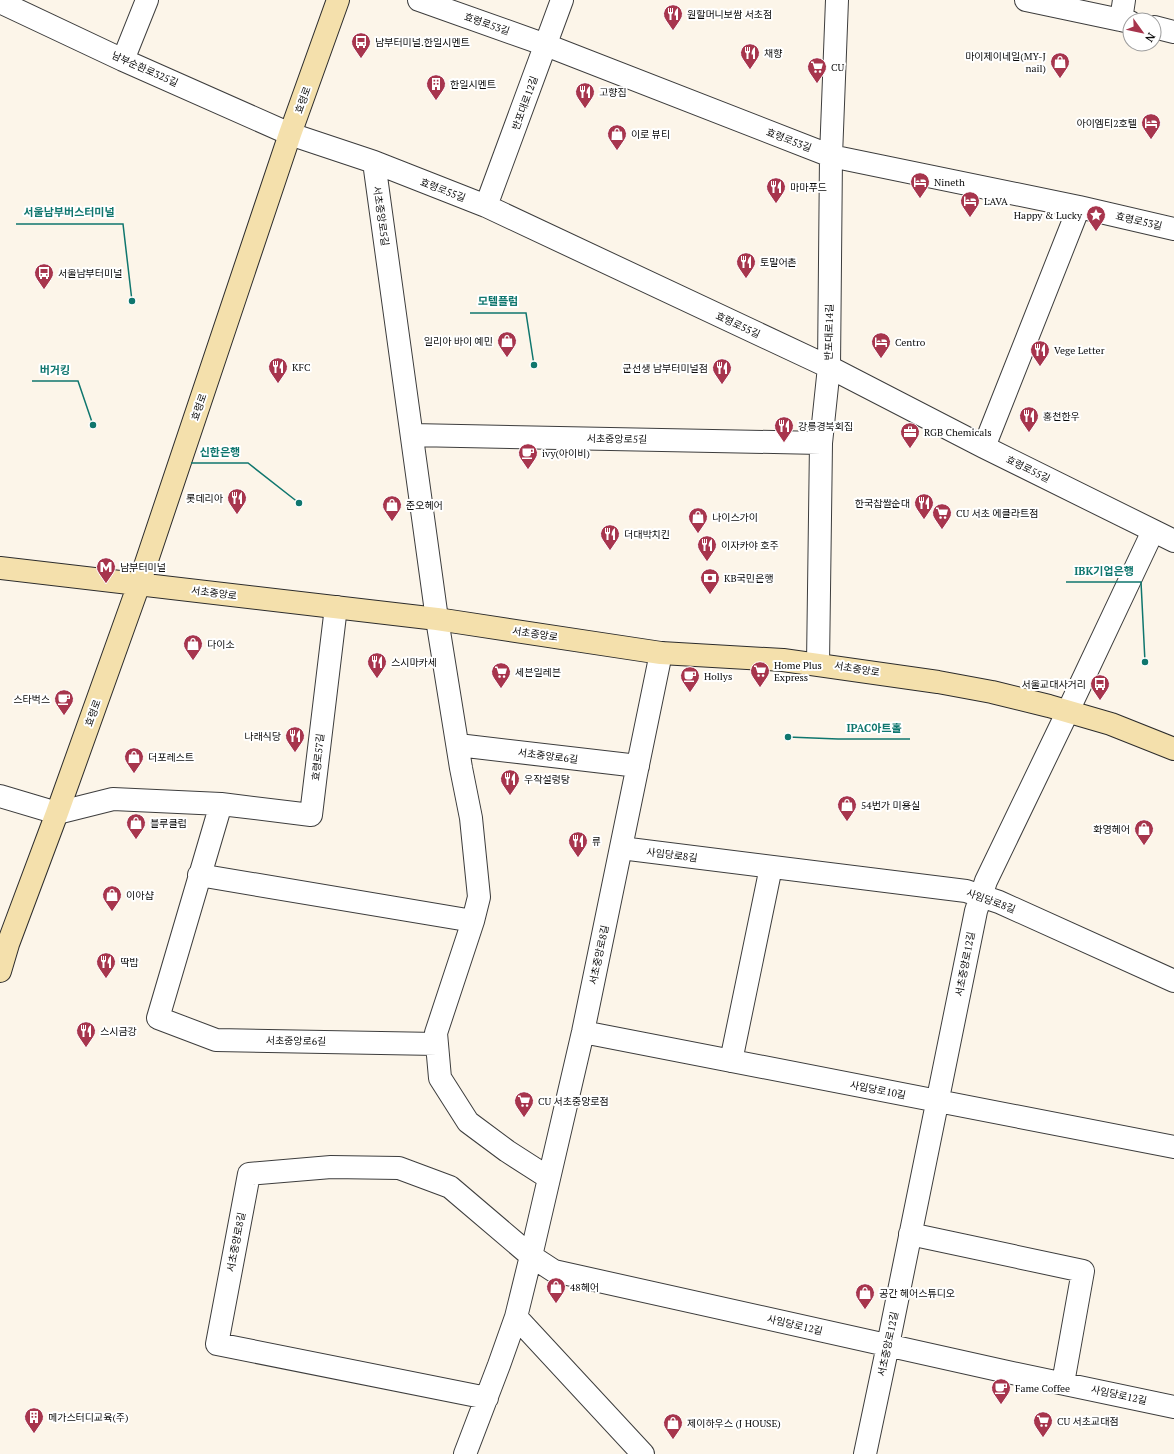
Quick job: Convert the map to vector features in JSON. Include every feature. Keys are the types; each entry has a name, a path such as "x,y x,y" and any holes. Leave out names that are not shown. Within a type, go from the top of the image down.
{"main road":[{"name":"효령로","path":"0,971 8,944 57,813 139,584 290,134 338,0"},
{"name":"서초중앙로","path":"0,568 437,619 661,653 783,660 930,680 977,689 1068,711 1111,724 1174,748"}],"street":[{"path":"123,60 147,0"},
{"name":"효령로53길","path":"419,0 546,45 831,156 1079,207 1174,229"},
{"name":"반포대로12길","path":"486,206 562,0"},
{"name":"반포대로14길","path":"818,664 822,443 829,367 831,156 837,0"},
{"path":"1026,0 1122,14"},
{"name":"남부순환로325길","path":"0,2 123,60 290,134"},
{"path":"1162,29 1174,32"},
{"name":"효령로55길","path":"290,134 374,162 486,206 829,367 984,447 1174,540"},
{"name":"서초중앙로5길","path":"374,162 437,619"},
{"path":"984,447 1079,207"},
{"name":"서초중앙로5길","path":"412,435 822,443"},
{"path":"1068,711 1153,530"},
{"name":"효령로57길","path":"57,813 113,799 221,804 312,815 336,607"},
{"path":"437,619 471,818 479,897 473,921 436,1032 440,1078 468,1122 507,1151 549,1178"},
{"name":"서초중앙로8길","path":"465,1454 487,1398 516,1316 531,1256 583,1032 661,653"},
{"name":"서초중앙로12길","path":"865,1454 976,911 986,881 1068,711"},
{"name":"서초중앙로6길","path":"458,745 638,766"},
{"path":"0,796 57,813"},
{"path":"221,804 199,875 473,921"},
{"name":"사임당로8길","path":"621,848 966,892 999,902 1174,981"},
{"path":"731,1061 771,867"},
{"name":"서초중앙로6길","path":"199,875 158,1018 216,1040 437,1044"},
{"name":"사임당로10길","path":"583,1032 1174,1147"},
{"name":"서초중앙로8길","path":"487,1398 217,1344 249,1174 331,1167 399,1168 450,1187 531,1256"},
{"path":"910,1234 1083,1271 1063,1383"},
{"name":"사임당로12길","path":"531,1256 554,1271 1174,1407"},
{"path":"516,1316 643,1454"}],"place":[{"name":"원할머니보쌈 서초점","path":"673,31"},
{"name":"남부터미널.한일시멘트","path":"361,59"},
{"name":"채향","path":"750,70"},
{"name":"마이제이네일(MY-J nail)","path":"1060,79"},
{"name":"CU","path":"817,84"},
{"name":"한일시멘트","path":"436,101"},
{"name":"고향집","path":"585,109"},
{"name":"아이엠티2호텔","path":"1151,140"},
{"name":"이로 뷰티","path":"617,151"},
{"name":"Nineth","path":"920,199"},
{"name":"마마푸드","path":"776,204"},
{"name":"LAVA","path":"970,218"},
{"name":"Happy & Lucky","path":"1096,232"},
{"name":"토말어촌","path":"746,279"},
{"name":"서울남부터미널","path":"44,290"},
{"name":"서울남부버스터미널","path":"132,301"},
{"name":"일리아 바이 예민","path":"507,358"},
{"name":"Centro","path":"881,359"},
{"name":"모텔플럼","path":"534,365"},
{"name":"Vege Letter","path":"1040,367"},
{"name":"KFC","path":"278,384"},
{"name":"군선생 남부터미널점","path":"722,385"},
{"name":"버거킹","path":"93,425"},
{"name":"홍천한우","path":"1029,433"},
{"name":"강릉경북회집","path":"784,443"},
{"name":"RGB Chemicals","path":"910,449"},
{"name":"ivy(아이비)","path":"528,470"},
{"name":"신한은행","path":"299,503"},
{"name":"롯데리아","path":"237,515"},
{"name":"한국찹쌀순대","path":"924,520"},
{"name":"준오헤어","path":"392,522"},
{"name":"CU 서초 에클라트점","path":"942,530"},
{"name":"나이스가이","path":"698,534"},
{"name":"더대박치킨","path":"610,551"},
{"name":"이자카야 호주","path":"707,562"},
{"name":"남부터미널","path":"106,584"},
{"name":"KB국민은행","path":"710,595"},
{"name":"다이소","path":"193,661"},
{"name":"IBK기업은행","path":"1145,662"},
{"name":"스시마카세","path":"377,679"},
{"name":"Home Plus Express","path":"760,688"},
{"name":"세븐일레븐","path":"501,689"},
{"name":"Hollys","path":"690,693"},
{"name":"서울교대사거리","path":"1100,701"},
{"name":"스타벅스","path":"64,716"},
{"name":"IPAC아트홀","path":"788,737"},
{"name":"나래식당","path":"295,753"},
{"name":"더포레스트","path":"134,774"},
{"name":"우작설렁탕","path":"510,796"},
{"name":"54번가 미용실","path":"847,822"},
{"name":"블루클럽","path":"136,840"},
{"name":"화영헤어","path":"1144,846"},
{"name":"류","path":"578,858"},
{"name":"이아샵","path":"112,912"},
{"name":"딱밥","path":"106,979"},
{"name":"스시금강","path":"86,1048"},
{"name":"CU 서초중앙로점","path":"524,1118"},
{"name":"48헤어","path":"556,1304"},
{"name":"공간 헤어스튜디오","path":"865,1310"},
{"name":"Fame Coffee","path":"1001,1405"},
{"name":"메가스터디교육(주)","path":"34,1434"},
{"name":"CU 서초교대점","path":"1043,1438"},
{"name":"제이하우스 (J HOUSE)","path":"673,1440"}]}
